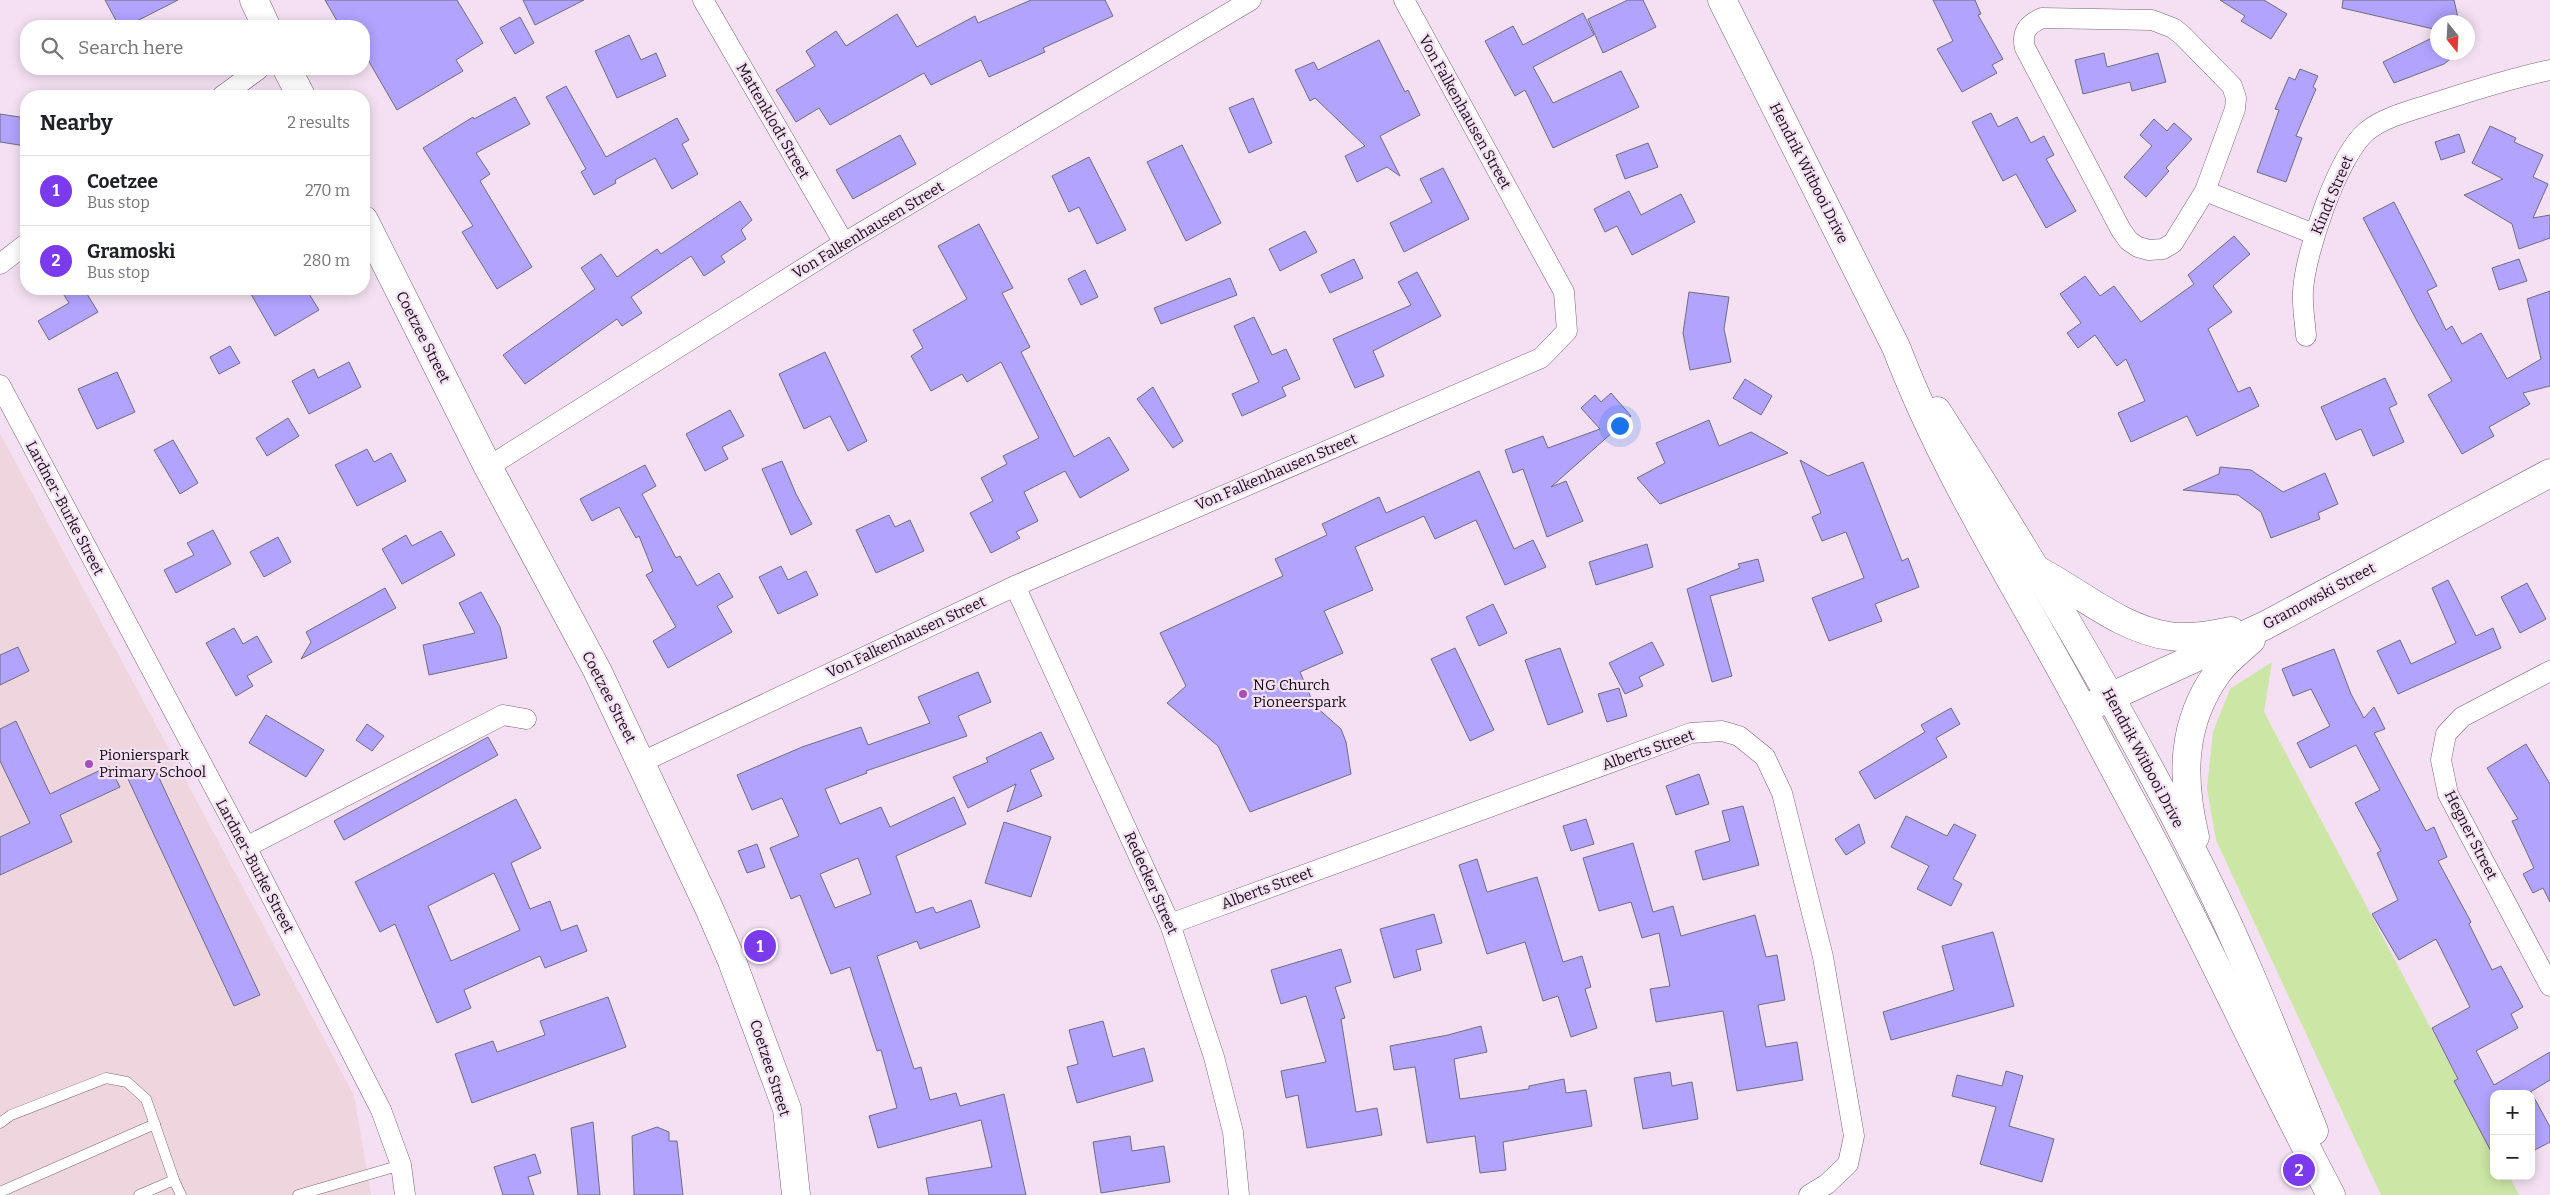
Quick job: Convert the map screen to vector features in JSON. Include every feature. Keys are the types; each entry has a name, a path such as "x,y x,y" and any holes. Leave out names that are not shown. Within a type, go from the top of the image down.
{"main road":[{"path":"254,0 263,20"},
{"name":"Hendrik Witbooi Drive","path":"1722,0 1896,347 1917,402 1950,472 2083,710 2174,882 2283,1106 2331,1195"},
{"path":"290,75 298,90"},
{"name":"Coetzee Street","path":"370,232 488,467 597,670 642,762 732,961 787,1109 796,1195"},
{"name":"Hendrik Witbooi Drive","path":"1896,347 2039,571 2110,697 2203,872 2271,1024 2340,1195"},
{"name":"Gramowski Street","path":"2083,710 2266,625 2550,473"},
{"path":"2039,571 2072,589 2105,612 2136,626 2169,636 2199,637 2266,625"},
{"path":"2203,872 2189,812 2184,775 2189,739 2201,698 2219,670 2266,625"}],"street":[{"name":"Mattenklodt Street","path":"703,0 844,243"},
{"name":"Von Falkenhausen Street","path":"488,467 844,243 1251,0"},
{"name":"Von Falkenhausen Street","path":"642,762 1015,586 1541,358 1567,331 1564,292 1404,0"},
{"path":"2042,18 2152,20 2173,28 2182,35 2232,86 2236,98 2235,109 2205,191 2173,243 2163,249 2149,250 2129,241 2111,212 2025,48 2023,39 2032,23 2042,18"},
{"name":"Kindt Street","path":"2306,336 2302,292 2314,234 2347,156 2356,142 2368,131 2383,122 2406,112 2512,78 2550,70"},
{"path":"230,90 251,75"},
{"path":"2205,191 2314,234"},
{"path":"0,264 20,249"},
{"name":"Lardner-Burke Street","path":"0,386 246,847 381,1110 401,1165 405,1195"},
{"name":"Redecker Street","path":"1015,586 1170,924 1214,1057 1231,1123 1239,1195"},
{"name":"Hegner Street","path":"2550,671 2462,717 2446,734 2441,760 2448,794 2550,986"},
{"path":"246,847 503,715 526,719"},
{"name":"Alberts Street","path":"1170,924 1691,733 1722,731 1739,736 1765,757 1782,793 1823,956 1854,1136 1848,1164 1827,1184 1809,1195"}],"lane":[{"path":"0,1123 11,1115 106,1078 127,1082 146,1098 181,1195"},
{"path":"0,1192 155,1124"},
{"path":"298,1195 401,1165"},
{"path":"139,1195 174,1180"}],"shaded area":[{"name":"Pionierspark Primary School","path":"0,433 354,1095 371,1195 0,1195"}],"green space":[{"path":"2272,662 2264,712 2490,1140 2490,1180 2511,1180 2519,1195 2381,1195 2216,840 2207,788 2213,732 2230,689"}],"building":[{"path":"105,0 178,0 139,20 116,20"},
{"path":"325,0 457,0 483,43 456,60 463,71 397,110 370,63 370,20 337,20"},
{"path":"523,0 584,0 535,25"},
{"path":"1031,0 1105,0 1113,16 1043,48 1045,52 989,77 981,60 931,85 924,73 830,125 819,108 796,122 776,90 815,66 806,51 836,31 846,46 897,14 917,47 975,16 978,23"},
{"path":"1628,0 1643,0 1656,27 1603,53 1588,19"},
{"path":"1933,0 1975,0 1981,14 1978,15 2003,59 1992,65 1997,73 1962,92 1937,49 1953,41"},
{"path":"2220,0 2264,0 2287,14 2271,39 2241,21 2245,16"},
{"path":"2343,0 2454,0 2457,15 2430,15 2430,28 2342,8"},
{"path":"1583,13 1594,35 1533,67 1553,103 1621,71 1639,107 1553,148 1525,90 1515,96 1485,41 1513,26 1523,45"},
{"path":"520,17 534,43 515,54 500,28"},
{"path":"629,35 641,60 656,53 666,76 617,98 595,51"},
{"path":"2430,39 2430,60 2449,60 2444,64 2394,83 2383,62"},
{"path":"1379,40 1405,92 1408,90 1420,115 1380,136 1400,176 1387,167 1357,182 1345,156 1365,146 1315,98 1310,101 1295,70 1314,62 1318,70"},
{"path":"2104,53 2107,67 2158,53 2166,82 2132,91 2130,82 2083,94 2075,60"},
{"path":"2300,69 2318,76 2313,87 2316,89 2296,136 2302,138 2286,182 2257,172 2279,110 2275,109 2289,77 2295,80"},
{"path":"566,86 606,157 677,118 689,140 682,144 698,174 672,189 655,158 615,180 616,183 594,195 581,172 586,169 546,97"},
{"path":"515,97 530,124 476,153 490,174 480,181 532,267 497,289 462,232 473,226 423,148 473,117 474,119"},
{"path":"1253,98 1272,143 1249,153 1229,108"},
{"path":"1991,113 1998,127 2017,117 2031,143 2044,136 2054,155 2046,159 2076,211 2046,228 2016,174 2003,181 1972,122"},
{"path":"0,114 20,117 20,145 0,142"},
{"path":"2154,119 2167,131 2174,123 2192,139 2166,168 2169,171 2146,197 2124,177 2152,146 2140,135"},
{"path":"2490,126 2516,138 2514,142 2543,155 2533,177 2548,184 2533,218 2550,215 2550,238 2519,249 2512,224 2464,195 2503,179 2472,163"},
{"path":"2459,134 2465,152 2441,160 2435,142"},
{"path":"900,135 916,164 853,199 836,170"},
{"path":"1648,143 1658,167 1625,179 1616,155"},
{"path":"1182,145 1221,223 1186,241 1147,162"},
{"path":"1089,157 1126,230 1097,244 1079,207 1069,212 1052,176"},
{"path":"1443,168 1469,219 1404,252 1390,223 1432,202 1420,179"},
{"path":"1629,191 1641,215 1681,194 1695,222 1632,255 1617,226 1605,232 1594,209"},
{"path":"740,201 752,220 741,230 746,239 721,256 725,262 704,276 691,256 631,297 642,313 622,326 617,319 525,384 503,355 595,289 581,268 601,254 617,277 657,249 661,254"},
{"path":"2394,202 2437,286 2427,291 2446,330 2452,326 2462,344 2481,333 2507,379 2541,359 2527,299 2550,291 2550,386 2523,393 2530,404 2489,427 2494,436 2462,454 2428,395 2452,381 2417,321 2363,218"},
{"path":"979,224 1013,288 1002,293 1030,347 1021,352 1074,457 1109,437 1129,470 1080,498 1065,471 1024,492 1038,521 1016,532 1020,538 991,553 970,513 993,501 981,478 1007,464 1003,456 1039,438 1001,362 967,382 962,374 931,391 911,356 923,348 913,330 967,299 938,246"},
{"path":"1305,231 1317,252 1280,271 1269,249"},
{"path":"2234,236 2250,254 2213,286 2232,312 2208,329 2238,392 2250,387 2259,406 2197,436 2187,416 2131,442 2118,413 2145,401 2126,359 2117,366 2095,335 2078,348 2067,333 2081,323 2060,294 2085,276 2100,296 2114,286 2141,322 2194,284 2188,275"},
{"path":"1354,259 1363,278 1330,293 1321,275"},
{"path":"2519,259 2527,281 2499,290 2492,268"},
{"path":"1085,270 1098,297 1081,305 1068,279"},
{"path":"1417,272 1441,316 1373,351 1384,376 1355,388 1333,339 1411,305 1398,282"},
{"path":"1230,278 1237,295 1161,324 1154,308"},
{"path":"1689,292 1729,297 1724,329 1731,362 1690,370 1683,333"},
{"path":"64,295 88,295 98,312 49,340 38,321 69,303"},
{"path":"251,295 310,295 319,310 275,336"},
{"path":"1254,317 1272,355 1286,349 1300,379 1282,387 1286,396 1242,416 1232,394 1259,382 1234,326"},
{"path":"230,346 240,363 219,374 210,357"},
{"path":"825,352 867,441 848,451 830,416 804,429 779,374"},
{"path":"349,362 361,387 309,414 292,381 314,369 318,378"},
{"path":"117,372 135,412 97,429 78,389"},
{"path":"2385,378 2397,404 2389,408 2404,442 2373,456 2361,429 2336,440 2321,407"},
{"path":"1745,379 1772,396 1761,415 1733,398"},
{"path":"1153,387 1183,441 1173,448 1137,399"},
{"path":"1611,393 1631,416 1551,487 1566,481 1583,521 1547,537 1523,469 1513,473 1505,450 1543,436 1548,448 1600,429 1581,408 1595,395 1601,402"},
{"path":"730,410 744,436 722,447 728,459 705,471 686,434"},
{"path":"288,418 299,436 267,456 256,438"},
{"path":"1709,420 1719,446 1751,432 1788,453 1660,504 1637,478 1665,463 1656,443"},
{"path":"173,440 198,483 180,494 154,450"},
{"path":"367,449 374,462 391,453 406,481 357,506 335,465"},
{"path":"1800,460 1828,476 1863,462 1902,561 1908,558 1919,587 1875,604 1882,621 1829,641 1812,598 1864,578 1846,532 1822,541 1812,517 1821,513"},
{"path":"782,461 796,494 812,524 791,535 762,469"},
{"path":"645,465 656,486 642,494 676,558 680,556 697,586 719,573 733,597 717,606 732,632 668,668 653,641 676,627 646,575 653,571 639,536 636,538 619,507 592,521 580,499"},
{"path":"2220,467 2251,470 2283,492 2325,473 2338,504 2318,513 2320,519 2271,538 2261,512 2238,495 2183,490 2219,474"},
{"path":"1479,471 1514,549 1533,540 1546,567 1505,585 1476,520 1435,539 1424,516 1355,547 1373,590 1324,611 1343,653 1300,672 1314,705 1341,729 1346,742 1351,774 1250,812 1218,746 1167,703 1186,686 1160,633 1283,576 1275,559 1327,535 1322,524 1379,497 1386,513"},
{"path":"889,515 895,527 910,520 924,551 876,573 856,530"},
{"path":"213,530 231,564 176,593 164,570 194,555 187,543"},
{"path":"441,531 455,555 402,584 382,549 406,535 412,546"},
{"path":"278,537 291,562 264,577 250,552"},
{"path":"1647,544 1653,567 1596,585 1589,562"},
{"path":"1758,559 1764,581 1710,596 1732,676 1712,682 1687,589 1740,568 1738,564"},
{"path":"781,566 788,580 806,571 818,595 778,614 759,577"},
{"path":"2448,580 2476,636 2493,628 2501,648 2398,694 2377,651 2400,640 2411,664 2456,643 2432,588"},
{"path":"2527,583 2546,619 2520,633 2501,597"},
{"path":"385,588 396,608 301,659 311,642 306,632"},
{"path":"481,592 500,627 507,658 429,675 423,645 475,633 459,603"},
{"path":"1493,604 1507,633 1479,646 1466,617"},
{"path":"234,628 243,644 257,636 272,662 247,676 253,686 236,696 206,643"},
{"path":"1652,642 1664,665 1639,677 1643,686 1625,694 1609,663"},
{"path":"18,647 29,671 0,685 0,655"},
{"path":"1455,648 1494,730 1470,741 1431,659"},
{"path":"1560,648 1583,712 1548,725 1525,660"},
{"path":"2334,649 2351,694 2364,718 2374,707 2385,729 2374,733 2426,831 2434,827 2447,857 2438,861 2471,922 2469,924 2492,970 2501,966 2523,1007 2511,1014 2518,1028 2476,1051 2494,1085 2550,1052 2550,1080 2534,1090 2490,1090 2490,1149 2454,1081 2458,1079 2432,1028 2470,1007 2436,939 2399,960 2372,914 2398,900 2377,853 2381,851 2355,803 2380,790 2356,745 2310,768 2297,743 2330,726 2311,689 2293,696 2282,669"},
{"path":"978,672 991,702 958,716 967,736 866,771 867,773 825,789 840,824 881,807 890,827 954,797 966,824 896,856 916,913 933,907 936,913 971,900 980,927 920,949 917,941 877,956 914,1069 921,1067 930,1100 956,1093 960,1106 1004,1094 1026,1195 929,1195 926,1178 992,1167 981,1120 878,1148 869,1116 897,1108 881,1050 877,1051 850,967 831,974 800,895 791,899 770,848 799,836 782,798 752,810 737,775 802,747 861,727 868,745 930,723 918,697","holes":["858,858 871,894 835,908 820,874"]},
{"path":"1619,688 1627,716 1607,722 1598,694"},
{"path":"1951,708 1960,724 1936,738 1947,757 1875,799 1859,772 1925,732 1921,725"},
{"path":"266,715 324,750 306,777 249,743"},
{"path":"16,721 50,794 109,766 120,787 60,815 72,842 0,875 0,837 30,823 0,761 0,729"},
{"path":"367,724 384,736 372,751 356,740"},
{"path":"1041,732 1054,759 1030,770 1042,796 1007,812 1016,784 968,808 953,777 988,762 986,758"},
{"path":"488,737 498,755 344,840 334,821"},
{"path":"2526,744 2550,784 2550,902 2543,888 2533,893 2523,874 2534,868 2512,821 2518,819 2487,768"},
{"path":"154,767 260,995 234,1006 128,779"},
{"path":"1699,774 1709,804 1676,815 1666,786"},
{"path":"516,799 541,848 511,863 530,909 550,901 561,931 577,925 587,951 545,968 540,956 464,990 471,1008 437,1023 395,924 380,932 355,882","holes":["494,873 520,930 451,961 428,906"]},
{"path":"1743,806 1759,865 1703,880 1695,851 1730,841 1722,811"},
{"path":"1906,816 1947,836 1954,824 1976,835 1953,879 1962,884 1951,906 1917,889 1929,866 1891,847"},
{"path":"1586,819 1594,844 1571,851 1563,826"},
{"path":"1004,822 1051,837 1031,897 985,883"},
{"path":"1859,824 1865,843 1846,855 1835,839"},
{"path":"1633,843 1653,912 1673,906 1681,936 1755,915 1766,957 1777,955 1785,1000 1758,1005 1766,1047 1797,1042 1803,1080 1737,1091 1723,1011 1656,1022 1650,989 1670,986 1659,933 1642,938 1631,902 1599,911 1583,858"},
{"path":"757,844 765,867 747,873 738,851"},
{"path":"1477,859 1487,892 1537,877 1563,962 1582,956 1591,987 1585,989 1597,1028 1571,1037 1558,996 1543,1001 1525,942 1487,954 1459,865"},
{"path":"1434,914 1442,943 1416,950 1421,970 1394,978 1380,929"},
{"path":"1993,932 2014,1006 1891,1040 1883,1012 1954,990 1942,946"},
{"path":"1341,949 1351,982 1335,987 1345,1018 1341,1019 1356,1112 1377,1108 1382,1135 1307,1148 1298,1095 1286,1098 1281,1071 1326,1062 1306,996 1281,1004 1271,970"},
{"path":"608,997 626,1047 472,1103 455,1054 493,1041 497,1052 545,1035 540,1021"},
{"path":"1103,1021 1113,1057 1144,1048 1153,1081 1077,1103 1067,1067 1078,1064 1069,1030"},
{"path":"1481,1026 1487,1052 1454,1059 1460,1099 1529,1089 1529,1086 1564,1079 1566,1093 1586,1090 1592,1126 1503,1142 1506,1170 1480,1173 1475,1136 1427,1143 1415,1067 1394,1070 1390,1046 1448,1035"},
{"path":"2006,1071 2023,1076 2009,1126 2054,1139 2042,1182 1980,1164 1996,1107 1952,1096 1957,1075 2002,1086"},
{"path":"1670,1072 1672,1086 1692,1082 1698,1119 1643,1129 1634,1078"},
{"path":"2535,1099 2550,1127 2550,1142 2535,1150"},
{"path":"593,1122 600,1195 578,1195 571,1128"},
{"path":"657,1127 669,1132 669,1141 677,1141 683,1195 634,1195 632,1136"},
{"path":"1130,1136 1132,1151 1164,1146 1170,1182 1101,1193 1093,1142"},
{"path":"535,1154 541,1173 528,1177 534,1195 503,1195 494,1167"}],"place":[{"name":"NG Church Pioneerspark","path":"1243,694"},
{"name":"Pionierspark Primary School","path":"89,764"},
{"name":"Coetzee","path":"760,946"},
{"name":"Gramoski","path":"2299,1170"}]}
